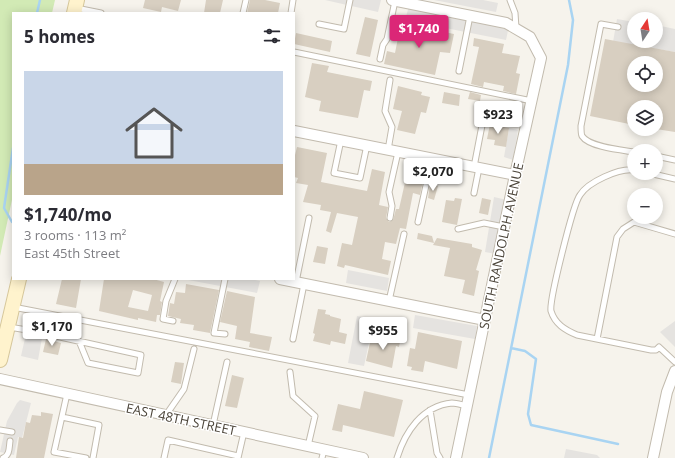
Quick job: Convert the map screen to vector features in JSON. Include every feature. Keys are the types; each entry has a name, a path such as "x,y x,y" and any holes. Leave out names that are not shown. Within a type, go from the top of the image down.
{"street":[{"path":"393,0 422,3 506,24 516,29"},
{"name":"SOUTH RANDOLPH AVENUE","path":"456,458 541,58 530,37 516,29"},
{"path":"295,131 516,175"},
{"path":"0,360 18,280"},
{"path":"285,280 485,320"},
{"path":"653,458 667,392 675,371"},
{"name":"EAST 48TH STREET","path":"0,380 308,446 323,454 363,458"}],"lane":[{"path":"243,12 246,0"},
{"path":"291,12 293,0"},
{"path":"319,24 344,29 350,0"},
{"path":"380,59 383,45 387,39 393,0"},
{"path":"510,0 515,13 516,29"},
{"path":"76,7 97,12"},
{"path":"459,70 470,16"},
{"path":"618,27 601,24 581,126 582,136 595,145 627,151"},
{"path":"295,52 532,101"},
{"path":"390,80 385,111 392,127 393,151 388,192 392,206 390,218"},
{"path":"474,193 484,115 505,119"},
{"path":"341,140 334,173 360,178 367,145"},
{"path":"663,157 675,160"},
{"path":"418,222 432,158"},
{"path":"627,170 622,170 611,174 590,184 579,196 558,269 551,309 555,320 567,331 577,335 651,350 656,350 659,347 675,362"},
{"path":"663,176 675,179"},
{"path":"293,339 309,218"},
{"path":"597,339 617,237 623,229 634,222 675,234"},
{"path":"458,229 484,223 504,227"},
{"path":"389,301 404,234"},
{"path":"172,322 163,319 166,301 175,280"},
{"path":"225,280 214,333 225,334"},
{"path":"12,306 470,395"},
{"path":"8,327 79,341 141,355 138,374 88,363 79,341"},
{"path":"166,416 184,389 194,349"},
{"path":"212,426 227,362"},
{"path":"290,372 293,396 315,416 308,446"},
{"path":"67,394 54,452 86,458"},
{"path":"397,458 400,446 410,428 421,416 430,410 453,403 467,406"},
{"path":"430,410 437,453 440,458"},
{"path":"62,417 99,426 93,458"},
{"path":"0,430 12,432"},
{"path":"164,458 168,440 238,457 244,432"},
{"path":"2,458 6,457 9,453 10,441"}],"green space":[{"path":"0,0 55,0 52,12 12,12 12,200 0,256"}],"shaded area":[{"path":"325,0 381,0 378,12"},
{"path":"434,0 483,0 498,3 496,12"},
{"path":"409,6 509,26 506,40 405,20"},
{"path":"617,19 627,21 627,44 613,42"},
{"path":"663,26 675,29 675,52 650,48 663,48"},
{"path":"509,128 518,130 513,160 504,157"},
{"path":"494,197 507,200 496,254 485,252"},
{"path":"348,270 389,278 387,291 346,283"},
{"path":"188,280 256,280 260,281 257,293"},
{"path":"31,312 46,316 38,360 21,356"},
{"path":"415,315 477,326 475,339 413,328"},
{"path":"357,316 374,319 364,366 348,363"},
{"path":"675,321 675,347 660,332"},
{"path":"20,400 31,403 22,438 18,437 14,455 0,452 7,421"},
{"path":"566,449 597,455 600,458 564,458"}],"building":[{"path":"145,0 181,0 178,11 162,7 161,12 143,8"},
{"path":"206,0 223,0 220,12 204,12"},
{"path":"250,0 265,0 280,3 278,12 247,12"},
{"path":"365,17 378,20 370,57 356,54"},
{"path":"401,23 454,34 450,53 440,52 435,75 384,64 387,51 395,53"},
{"path":"296,33 332,41 330,52 295,44"},
{"path":"474,38 504,44 502,53 520,56 516,73 520,74 516,94 503,91 504,86 484,82 483,87 471,84 479,47 473,46"},
{"path":"605,39 627,43 627,48 653,48 675,52 675,132 663,130 663,100 627,100 627,124 590,116"},
{"path":"312,63 329,66 327,72 372,81 370,91 364,90 358,118 319,111 321,101 305,97"},
{"path":"398,86 422,92 421,95 430,97 426,113 421,112 415,134 397,130 402,111 393,109"},
{"path":"444,92 460,95 459,106 442,103"},
{"path":"470,92 481,95 480,101 468,99"},
{"path":"490,124 509,128 506,147 494,145 495,140 487,139"},
{"path":"297,147 327,153 321,182 367,191 372,169 385,172 379,205 388,207 386,218 389,222 393,220 396,209 399,209 406,178 423,181 420,195 413,193 406,229 400,228 396,244 385,242 382,259 391,261 388,275 345,265 344,268 337,266 342,243 352,245 358,217 337,213 331,233 326,231 331,212 320,210 321,205 303,202 308,185 296,183 298,178 295,177 295,155"},
{"path":"430,184 438,186 434,200 428,198"},
{"path":"455,198 462,199 457,225 442,222 446,200 454,201"},
{"path":"482,198 491,200 488,215 479,213"},
{"path":"418,233 432,236 434,243 417,239"},
{"path":"437,238 472,244 472,247 482,250 476,270 479,271 474,296 462,293 465,280 444,276 450,248 433,245"},
{"path":"317,246 328,248 325,264 313,262"},
{"path":"62,280 81,280 76,308 56,304"},
{"path":"104,280 157,280 164,282 160,301 162,302 160,315 157,315 156,322 138,318 138,320 99,311","holes":["133,290 152,295 148,311 128,307"]},
{"path":"186,284 219,290 210,333 193,330 194,325 180,323 181,319 168,316 170,303 174,304 176,292 185,293"},
{"path":"227,291 255,297 250,333 272,337 269,351 249,347 250,342 235,339 237,326 220,322"},
{"path":"318,309 326,310 325,314 341,319 339,332 347,334 345,344 331,341 330,345 313,341 315,334 313,333"},
{"path":"418,332 462,341 457,369 425,361 423,372 411,370 412,367 407,366 410,348 415,349"},
{"path":"394,334 401,336 399,347 396,346 392,368 366,361 371,338 392,342"},
{"path":"46,339 61,343 58,355 43,352"},
{"path":"175,362 184,363 181,384 171,382"},
{"path":"232,375 244,378 237,408 225,406"},
{"path":"364,391 403,400 394,437 343,425 342,432 332,430 338,404 360,409"},
{"path":"41,412 53,414 44,458 16,458 19,437 23,438 26,422 30,423 32,415 41,416"}],"waterway":[{"path":"37,12 40,0"},
{"path":"489,458 568,65 573,20 569,0"},
{"path":"12,155 4,208 12,222"},
{"path":"511,348 525,351 536,359 528,414 531,425 618,444"}]}
